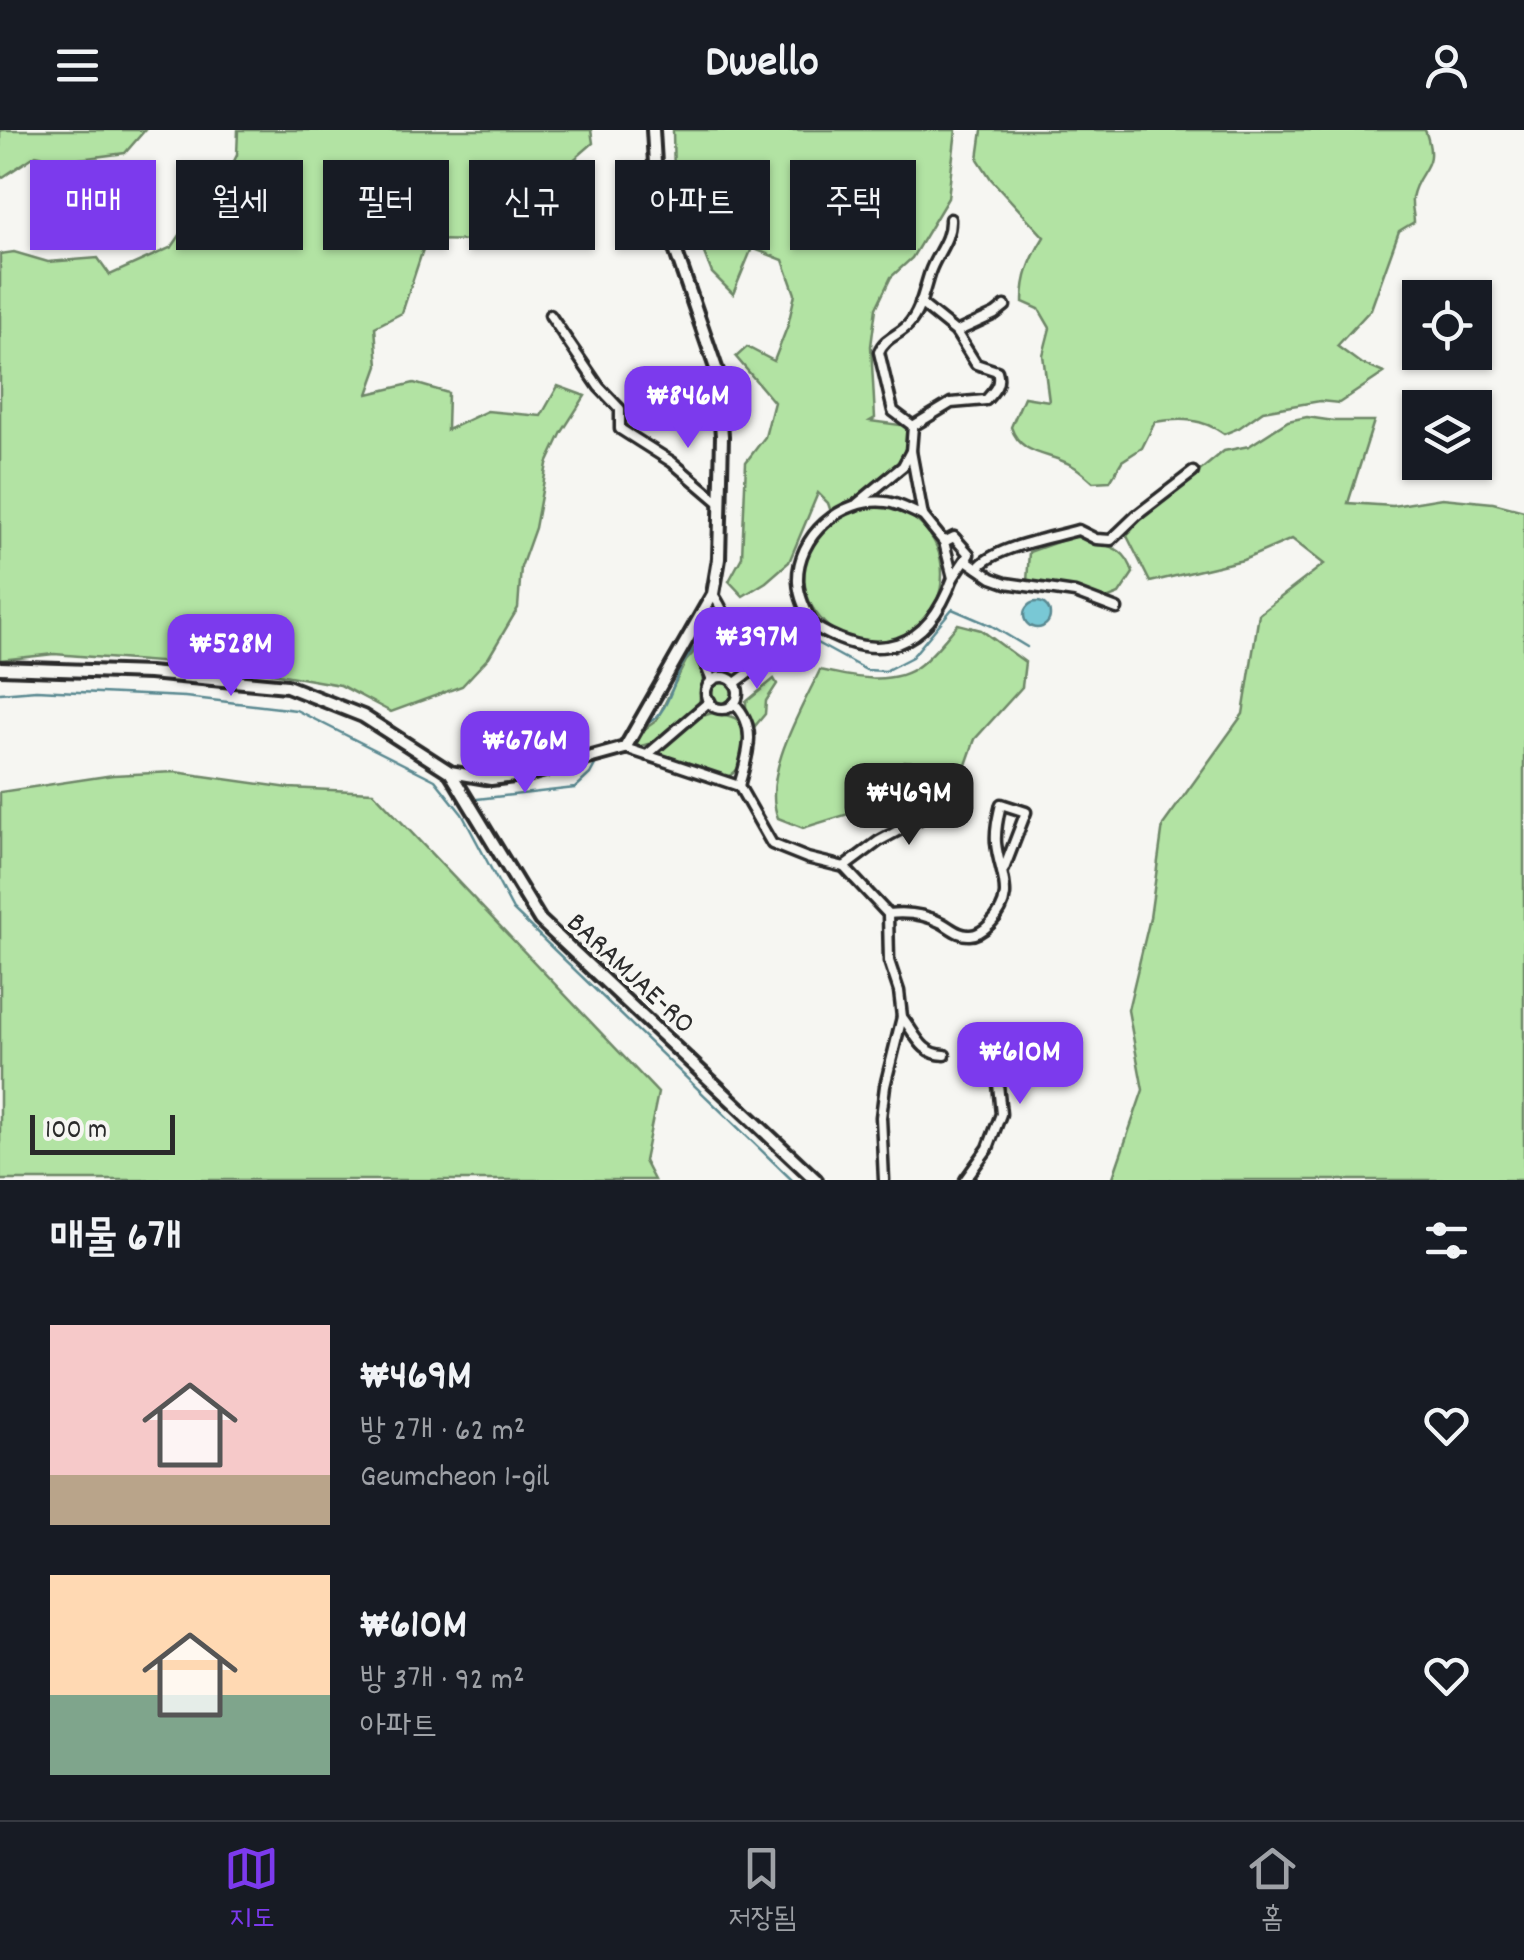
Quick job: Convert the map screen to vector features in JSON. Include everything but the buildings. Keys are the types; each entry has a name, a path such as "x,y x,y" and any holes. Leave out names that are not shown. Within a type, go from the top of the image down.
{"street":[{"path":"619,748 713,594 719,560 722,436 717,371 657,197 653,130"},
{"path":"914,426 893,411 879,352 886,340 908,326 951,230 950,220"},
{"path":"914,426 951,404 986,400 1000,378 997,371 976,364 956,332 920,303"},
{"path":"956,332 1005,306"},
{"path":"550,316 620,409 620,430 672,462 720,503"},
{"path":"914,426 911,451 922,516"},
{"path":"811,628 798,586 801,560 822,526 903,466 911,451"},
{"path":"978,568 984,560 1009,550 1078,530 1096,539 1111,540 1193,472"},
{"path":"858,503 888,502 922,516 944,542 953,578"},
{"path":"811,628 877,650 922,629 944,600 969,554 954,537 944,542"},
{"path":"966,560 1006,583 1074,594 1116,609"},
{"path":"712,681 703,659 724,636 726,620 713,594"},
{"path":"735,683 811,628"},
{"path":"0,668 148,673 287,686 363,716 450,772 491,780 619,748 740,786"},
{"path":"727,677 735,683 738,693 734,703 722,708 710,702 707,688 712,681 727,677"},
{"path":"648,756 710,702"},
{"path":"734,703 743,712 752,738 740,786 772,844 844,867 888,914 889,960 900,991 902,1017 881,1117 884,1180"},
{"name":"BARAMJAE-RO","path":"450,772 540,920 816,1180"},
{"path":"844,867 879,841 957,799"},
{"path":"888,914 905,912 920,916 966,936 974,936 990,925 1008,891 996,837 1002,804 1026,812 1004,868"},
{"path":"902,1017 920,1044 934,1054 946,1055"},
{"path":"965,1180 988,1148 1001,1114 998,1084 1013,1053"}],"green space":[{"path":"0,130 145,130 125,153 72,160 36,155 0,179"},
{"path":"238,130 591,130 593,143 573,160 469,160 469,241 449,240 449,160 323,160 323,250 423,250 402,313 375,327 378,366 368,394 414,383 448,393 447,430 487,411 541,416 558,386 585,396 547,464 535,528 521,567 518,608 489,657 462,686 391,712 340,685 250,669 54,654 0,660 0,254 14,252 48,262 98,258 110,275 172,247 176,241 176,250 303,250 303,160 235,160"},
{"path":"673,130 956,130 948,198 912,258 891,277 876,308 871,346 875,418 870,421 908,426 903,455 883,478 831,512 818,493 789,562 743,596 729,581 742,557 746,462 765,437 774,402 736,357 747,347 774,361 795,294 783,260 757,250 770,250 770,160 674,160"},
{"path":"982,130 1425,130 1430,153 1412,198 1414,222 1399,231 1371,309 1337,346 1360,363 1384,373 1339,403 1320,401 1263,411 1224,434 1191,420 1155,422 1142,448 1122,461 1110,481 1093,482 1073,466 1029,449 1011,427 1024,397 1049,401 1043,355 1050,328 1039,309 1023,302 1029,268 1044,237 978,159"},
{"path":"703,250 751,250 733,294 712,273"},
{"path":"1307,417 1374,421 1348,503 1393,506 1442,498 1493,503 1524,511 1524,1180 1112,1180 1143,1090 1128,1010 1150,918 1163,825 1243,714 1259,614 1324,564 1292,539 1243,560 1150,582 1127,536 1139,521 1224,451 1249,446 1288,421"},
{"path":"873,505 899,510 922,525 937,548 942,574 937,600 922,623 899,638 873,643 847,638 824,623 809,600 804,574 809,548 824,525 847,510"},
{"path":"1077,535 1111,547 1129,563 1133,573 1119,594 1104,600 1027,582 1029,552"},
{"path":"720,623 724,631 699,660 703,682 698,708 652,743 637,747 639,733 656,721 686,661"},
{"path":"958,624 981,630 1025,662 1022,687 975,739 966,765 904,761 868,808 803,828 778,818 774,801 779,763 820,670 871,678 909,672 925,661"},
{"path":"730,633 747,647 720,673 714,673 707,661"},
{"path":"774,679 777,684 766,701 765,714 755,726 746,702"},
{"path":"723,680 732,683 732,701 723,704 714,701 711,692 714,683"},
{"path":"714,713 736,718 746,734 743,760 733,773 727,777 661,755 660,750 686,727"},
{"path":"175,772 289,788 373,792 658,1093 644,1161 654,1180 0,1180 0,792 113,775"}],"water":[{"path":"1037,602 1046,606 1050,615 1046,624 1037,628 1028,624 1024,615 1028,606"}],"waterway":[{"path":"648,723 661,712 684,662 698,644 732,617 753,608 866,670 885,671 912,657 952,609 1027,647"},
{"path":"0,693 36,690 185,697 296,710 435,780 462,814 513,910 792,1180"},
{"path":"477,799 575,788 597,761"}]}
